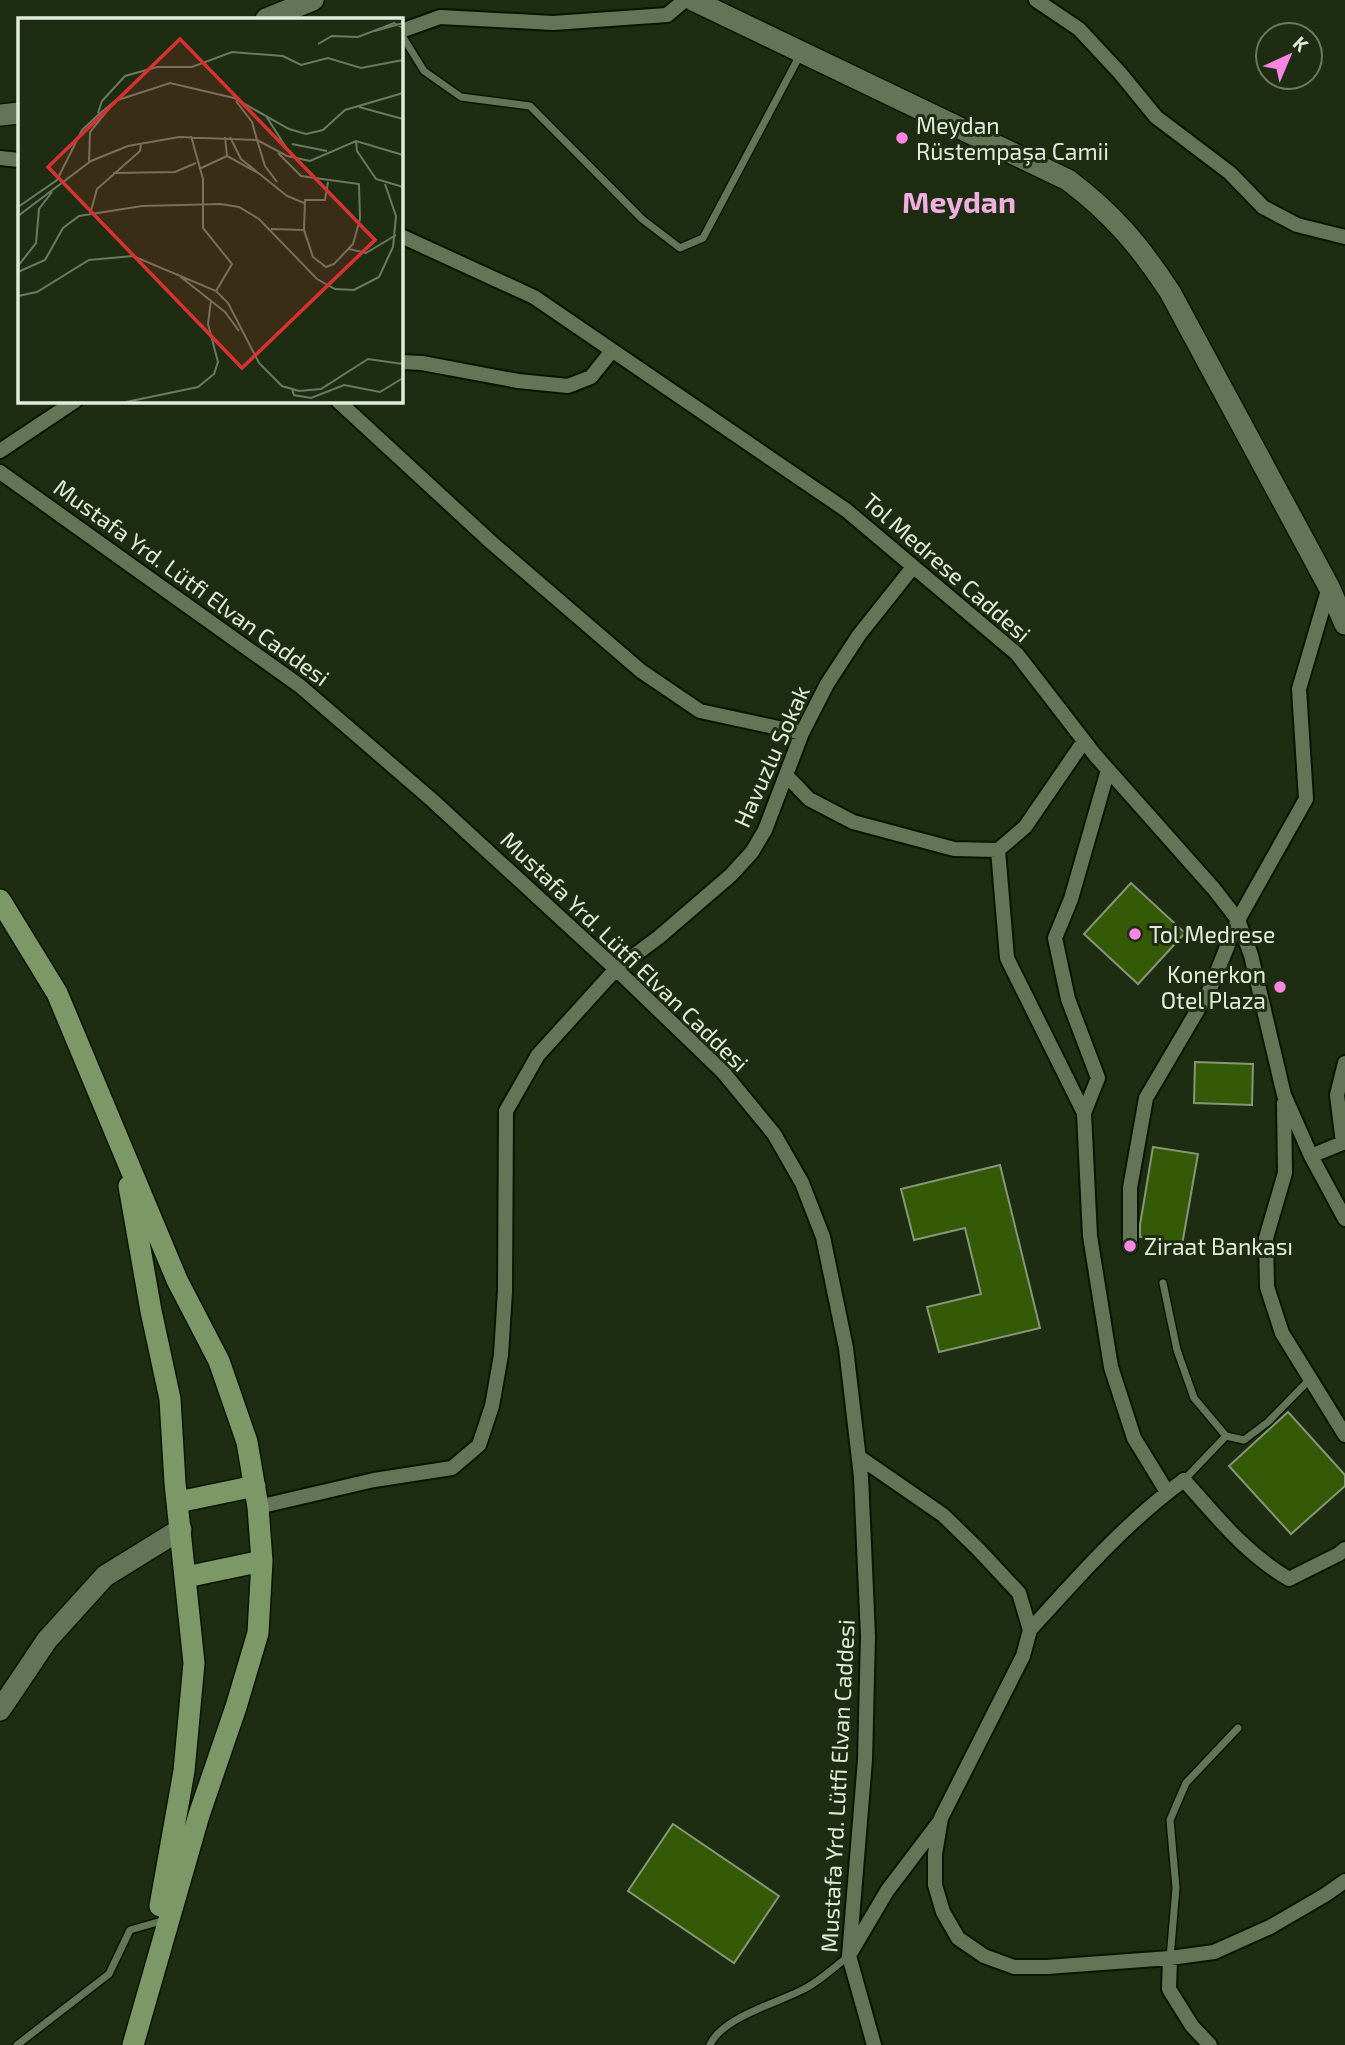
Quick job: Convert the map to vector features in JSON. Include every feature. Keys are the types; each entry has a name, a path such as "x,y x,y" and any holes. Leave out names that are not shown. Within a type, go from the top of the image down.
{"main road":[{"path":"268,18 313,0"},
{"path":"694,0 1068,180 1122,226 1170,292 1329,587 1345,624"},
{"path":"0,115 18,113"},
{"path":"0,900 57,993 177,1280 219,1361 247,1442 257,1497 262,1561 258,1633 199,1815 133,2045"},
{"path":"122,1146 151,1311 170,1399 194,1663 184,1771 144,2003"},
{"path":"178,1502 257,1497"},
{"path":"0,1710 47,1640 105,1576 181,1529"},
{"path":"186,1577 262,1561"}],"street":[{"path":"402,32 440,17 553,23 667,15 685,0"},
{"path":"1036,0 1079,29 1156,117 1230,173 1263,207 1297,225 1345,237"},
{"path":"0,158 18,160"},
{"name":"Tol Medrese Caddesi","path":"402,236 534,297 846,510 1017,654 1108,770 1214,889 1238,920 1251,954 1284,1095"},
{"path":"402,362 422,363 518,382 568,386 591,377 611,352"},
{"path":"0,451 74,402"},
{"path":"339,402 492,543 641,671 701,711 802,733"},
{"name":"Mustafa Yrd. Lütfi Elvan Caddesi","path":"0,472 300,686 432,800 616,969 723,1072 774,1134 802,1183 823,1237 846,1348 859,1457 868,1636 865,1760 849,1956 874,2045"},
{"name":"Havuzlu Sokak","path":"257,1497 452,1468 479,1445 492,1406 501,1354 505,1291 506,1111 538,1055 616,969 659,937 731,875 752,852 765,830 802,733 827,684 853,645 913,567"},
{"path":"1130,1246 1130,1188 1146,1098 1210,989 1238,920 1306,799 1298,689 1329,587"},
{"path":"787,776 809,799 853,822 954,849 998,850 1025,827 1084,741"},
{"path":"1084,1113 1098,1077 1068,999 1055,938 1071,899 1108,770"},
{"path":"998,850 1007,958 1084,1113 1090,1236 1111,1367 1134,1438 1167,1492"},
{"path":"1311,1156 1344,1142 1337,1095 1345,1063"},
{"path":"1284,1095 1311,1156 1345,1219"},
{"path":"1284,1095 1285,1173 1266,1238 1267,1287 1282,1333 1345,1435"},
{"path":"859,1457 943,1515 978,1549 1018,1593 1030,1630"},
{"path":"849,1956 887,1891 941,1818 1023,1656 1030,1630 1089,1566 1167,1492 1184,1480 1228,1531 1265,1565 1289,1579 1345,1549"},
{"path":"941,1818 935,1854 935,1885 943,1912 958,1938 984,1956 1014,1967 1170,1958 1214,1952 1270,1927 1345,1881"},
{"path":"1170,1958 1168,1989 1192,2026 1210,2045"}],"lane":[{"path":"402,34 424,71 461,97 530,106 642,219 680,248 703,237 802,51"},
{"path":"1163,1283 1177,1350 1194,1398 1226,1436 1244,1440 1268,1422 1310,1379"},
{"path":"1184,1480 1226,1436"},
{"path":"1170,1958 1176,1888 1170,1820 1186,1783 1238,1728"},
{"path":"17,2045 109,1974 130,1930 158,1923"},
{"path":"710,2045 714,2036 744,2015 806,1988 849,1956"}],"building":[{"name":"Tol Medrese","path":"1131,883 1185,933 1138,984 1084,934"},
{"path":"1195,1062 1253,1064 1252,1105 1194,1103"},
{"path":"1153,1147 1198,1154 1182,1245 1140,1237"},
{"path":"1000,1165 1040,1328 939,1352 927,1307 981,1294 965,1228 914,1240 901,1189"},
{"path":"1288,1412 1345,1475 1345,1486 1291,1534 1229,1466"},
{"path":"673,1824 779,1896 734,1963 628,1891"}],"place":[{"name":"Meydan Rüstempaşa Camii","path":"902,138"},
{"name":"Tol Medrese","path":"1135,934"},
{"name":"Konerkon Otel Plaza","path":"1280,987"},
{"name":"Ziraat Bankası","path":"1130,1246"}],"district":[{"name":"Meydan","path":"959,201"}]}
